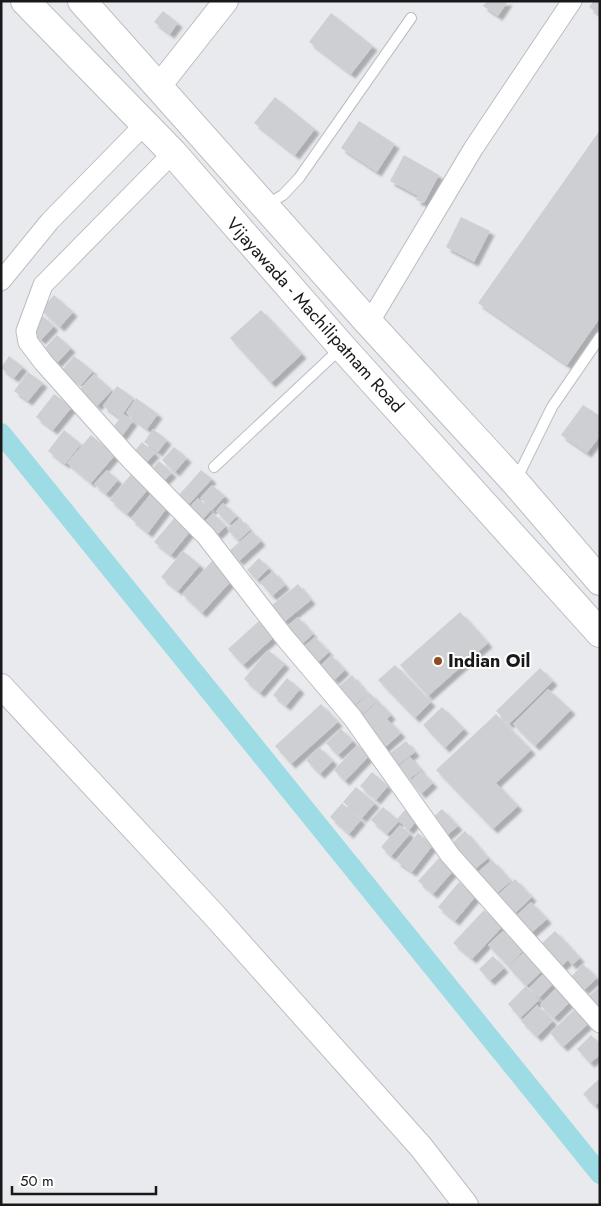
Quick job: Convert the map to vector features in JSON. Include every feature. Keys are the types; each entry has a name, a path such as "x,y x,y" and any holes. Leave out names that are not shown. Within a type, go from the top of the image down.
{"highway":[{"name":"Vijayawada - Machilipatnam Road","path":"25,1 173,153 342,347 600,634"},
{"name":"Vijayawada - Machilipatnam Road","path":"82,1 266,205 369,323 515,482 600,581"}],"street":[{"path":"159,86 226,1"},
{"path":"369,323 473,149 572,1"},
{"path":"1,281 50,221 145,124"},
{"path":"173,153 44,285 26,331 28,342 123,452 206,536 285,638 352,717 450,855 600,1023"},
{"path":"1,686 214,915 421,1147 466,1205"}],"lane":[{"path":"266,205 282,195 299,178 411,18"},
{"path":"515,482 552,406 600,337"},
{"path":"214,467 342,347"}],"building":[{"path":"487,1 508,1 498,16 483,6"},
{"path":"594,1 600,1 600,15 589,7"},
{"path":"163,11 178,23 170,34 154,22"},
{"path":"331,13 373,46 351,74 309,42"},
{"path":"275,97 315,129 295,155 254,123"},
{"path":"359,121 395,144 377,172 341,148"},
{"path":"600,130 600,318 567,365 478,303"},
{"path":"404,155 439,175 424,203 416,200 418,196 390,181"},
{"path":"461,217 490,231 474,262 446,247"},
{"path":"54,295 73,312 60,327 41,310"},
{"path":"261,310 302,354 271,383 230,338"},
{"path":"43,316 54,326 41,340 30,330"},
{"path":"57,335 71,348 57,363 43,350"},
{"path":"9,356 23,367 14,378 1,368"},
{"path":"74,356 93,371 81,385 62,370"},
{"path":"28,372 43,383 28,401 14,391"},
{"path":"94,374 112,390 97,406 79,390"},
{"path":"117,386 134,398 120,418 103,406"},
{"path":"54,394 72,407 53,430 36,417"},
{"path":"136,398 158,414 147,429 126,413"},
{"path":"583,405 600,416 600,436 587,453 561,435"},
{"path":"124,414 133,421 122,436 112,428"},
{"path":"153,429 167,440 158,452 144,442"},
{"path":"64,430 81,444 65,464 48,451"},
{"path":"91,435 115,455 91,483 67,463"},
{"path":"142,442 155,453 146,463 133,453"},
{"path":"174,447 187,458 175,472 162,460"},
{"path":"159,461 172,473 164,481 151,470"},
{"path":"107,470 118,480 106,494 94,484"},
{"path":"201,470 212,479 188,505 178,496"},
{"path":"132,473 150,487 127,514 110,500"},
{"path":"212,485 225,496 212,510 200,498"},
{"path":"153,491 170,504 148,533 131,519"},
{"path":"198,498 211,510 201,521 188,509"},
{"path":"223,503 237,516 229,524 216,511"},
{"path":"213,513 226,526 217,535 204,522"},
{"path":"177,515 193,528 171,555 154,542"},
{"path":"240,518 250,530 238,541 227,529"},
{"path":"252,531 261,541 239,561 229,551"},
{"path":"183,551 200,565 178,591 161,577"},
{"path":"259,558 269,568 257,580 247,570"},
{"path":"213,560 234,578 202,613 182,594"},
{"path":"273,571 285,585 272,596 260,582"},
{"path":"298,584 311,600 284,622 271,606"},
{"path":"460,612 488,643 428,696 400,665"},
{"path":"298,617 313,634 302,644 287,626"},
{"path":"259,621 274,637 243,665 228,649"},
{"path":"315,637 329,652 317,663 303,647"},
{"path":"268,650 285,664 260,693 244,679"},
{"path":"331,655 345,670 334,680 320,666"},
{"path":"395,665 431,702 415,718 378,680"},
{"path":"540,668 553,681 509,724 496,711"},
{"path":"352,675 368,694 353,706 337,688"},
{"path":"287,678 300,689 286,706 273,695"},
{"path":"548,689 571,710 535,746 513,724"},
{"path":"370,693 377,701 360,716 353,708"},
{"path":"378,701 391,715 387,719 401,733 384,748 358,720"},
{"path":"321,704 338,722 291,764 275,746"},
{"path":"442,707 464,729 445,748 423,725"},
{"path":"496,714 531,750 496,783 518,806 493,829 436,770"},
{"path":"341,729 353,741 338,755 326,743"},
{"path":"406,741 415,752 398,765 389,754"},
{"path":"358,745 369,756 345,781 334,770"},
{"path":"319,747 333,761 320,774 306,760"},
{"path":"410,757 421,770 409,779 399,766"},
{"path":"421,771 433,783 421,794 410,781"},
{"path":"372,772 388,786 376,800 360,786"},
{"path":"356,787 375,803 362,818 343,802"},
{"path":"342,803 361,820 349,834 330,817"},
{"path":"383,807 397,819 406,809 418,819 409,830 399,821 387,834 371,820"},
{"path":"442,809 458,826 445,837 430,820"},
{"path":"400,825 410,834 391,856 381,847"},
{"path":"465,831 488,858 474,870 452,843"},
{"path":"418,833 433,845 412,872 396,861"},
{"path":"439,858 454,870 433,894 418,881"},
{"path":"492,860 511,881 497,893 478,872"},
{"path":"515,879 532,897 515,913 498,895"},
{"path":"459,882 476,896 455,921 438,907"},
{"path":"531,902 547,919 530,934 514,918"},
{"path":"484,910 502,927 472,959 453,943"},
{"path":"503,931 523,951 508,966 488,945"},
{"path":"555,931 580,958 572,965 568,960 561,967 540,945"},
{"path":"525,951 543,970 526,986 508,967"},
{"path":"493,956 504,968 490,981 479,969"},
{"path":"583,964 597,978 584,990 571,977"},
{"path":"546,971 556,981 539,998 529,988"},
{"path":"526,986 539,1000 520,1018 508,1004"},
{"path":"558,986 572,1000 554,1018 540,1005"},
{"path":"598,988 600,991 600,1009 588,997"},
{"path":"537,1005 553,1021 537,1037 521,1021"},
{"path":"574,1010 588,1024 563,1047 550,1033"},
{"path":"591,1035 600,1044 600,1055 590,1063 577,1049"},
{"path":"600,1078 600,1101 595,1106 583,1094"}],"waterway":[{"path":"1,433 600,1174"}],"place":[{"name":"Indian Oil","path":"438,661"}]}
